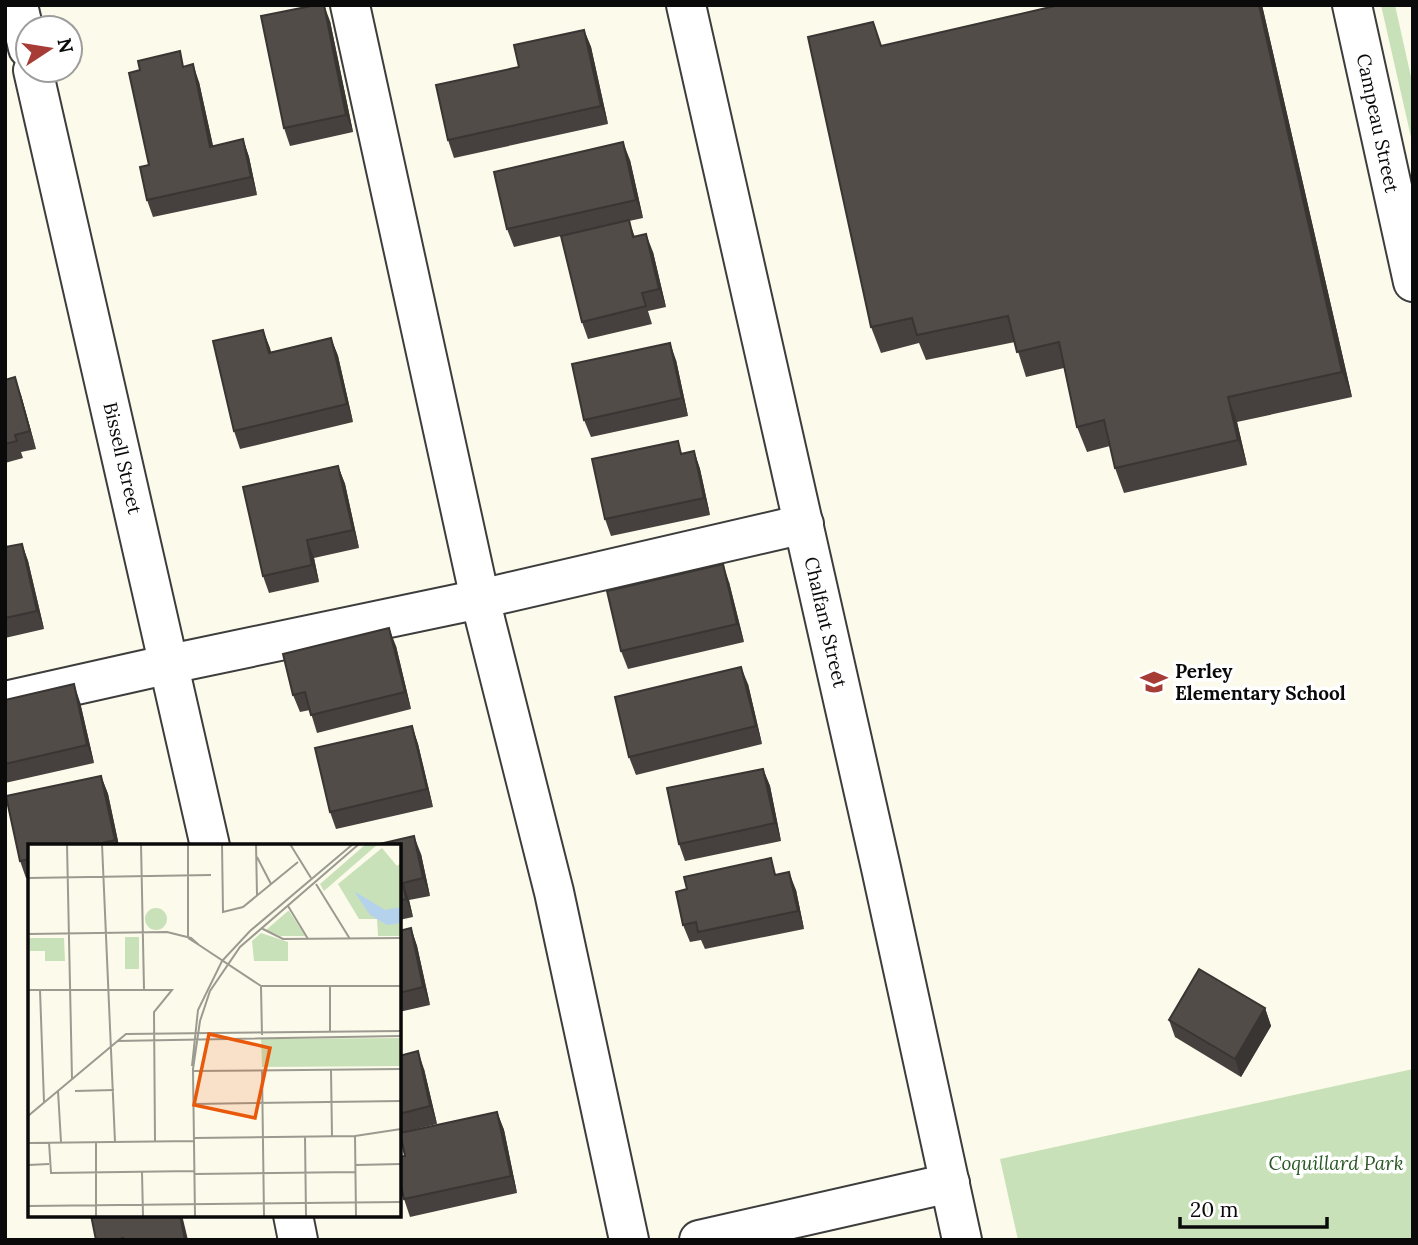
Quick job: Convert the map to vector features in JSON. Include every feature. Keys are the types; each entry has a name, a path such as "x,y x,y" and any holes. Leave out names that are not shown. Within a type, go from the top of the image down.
{"street":[{"path":"349,5 480,599 554,892 629,1240"},
{"name":"Chalfant Street","path":"687,5 962,1240"},
{"name":"Campeau Street","path":"1352,5 1413,282"},
{"name":"Bissell Street","path":"36,84 211,844"},
{"path":"5,701 480,599 804,524"},
{"path":"699,1240 950,1183"},
{"path":"293,1217 298,1240"}],"green space":[{"path":"1381,5 1395,5 1413,86 1413,146"},
{"name":"Coquillard Park","path":"1413,1069 1413,1240 1018,1240 1000,1159"}],"building":[{"path":"324,5 346,115 284,128 261,16"},
{"path":"1059,5 1259,5 1342,372 1228,397 1238,440 1115,468 1104,420 1077,427 1059,342 1017,352 1008,316 917,335 912,318 871,327 808,37 873,22 881,46"},
{"path":"584,30 601,106 448,140 436,85 519,67 514,45"},
{"path":"180,51 183,67 193,64 210,147 243,139 251,177 147,200 140,167 149,165 129,73 140,70 138,61"},
{"path":"623,142 636,200 507,229 494,172"},
{"path":"629,220 633,237 646,234 659,289 642,293 646,306 582,322 561,236"},
{"path":"263,330 269,353 331,338 347,404 234,431 213,341"},
{"path":"670,343 682,398 584,420 572,364"},
{"path":"15,377 30,431 15,435 17,441 5,444 5,380"},
{"path":"678,441 681,454 694,451 704,498 605,519 592,459"},
{"path":"338,466 353,530 307,540 312,565 263,576 243,487"},
{"path":"22,544 37,611 5,618 5,547"},
{"path":"723,564 737,624 621,651 607,591"},
{"path":"389,628 405,692 311,715 305,692 293,695 283,654"},
{"path":"741,667 756,726 629,757 615,697"},
{"path":"74,684 87,745 5,764 5,700"},
{"path":"412,726 427,789 330,812 315,748"},
{"path":"763,769 775,823 679,844 667,788"},
{"path":"101,776 115,840 98,844 28,844 28,859 20,861 6,796"},
{"path":"414,836 423,878 403,883 406,899 401,900 401,844 380,844"},
{"path":"771,858 775,875 789,872 798,911 698,932 696,922 683,925 676,892 687,889 684,877"},
{"path":"411,928 423,987 401,992 401,930"},
{"path":"1199,969 1265,1008 1235,1059 1169,1020"},
{"path":"418,1051 430,1106 401,1113 401,1055"},
{"path":"497,1112 511,1176 404,1199 401,1157 405,1156 401,1133"},
{"path":"91,1217 180,1217 185,1240 123,1238 96,1240"}],"place":[{"name":"Perley Elementary School","path":"1154,682"}]}
